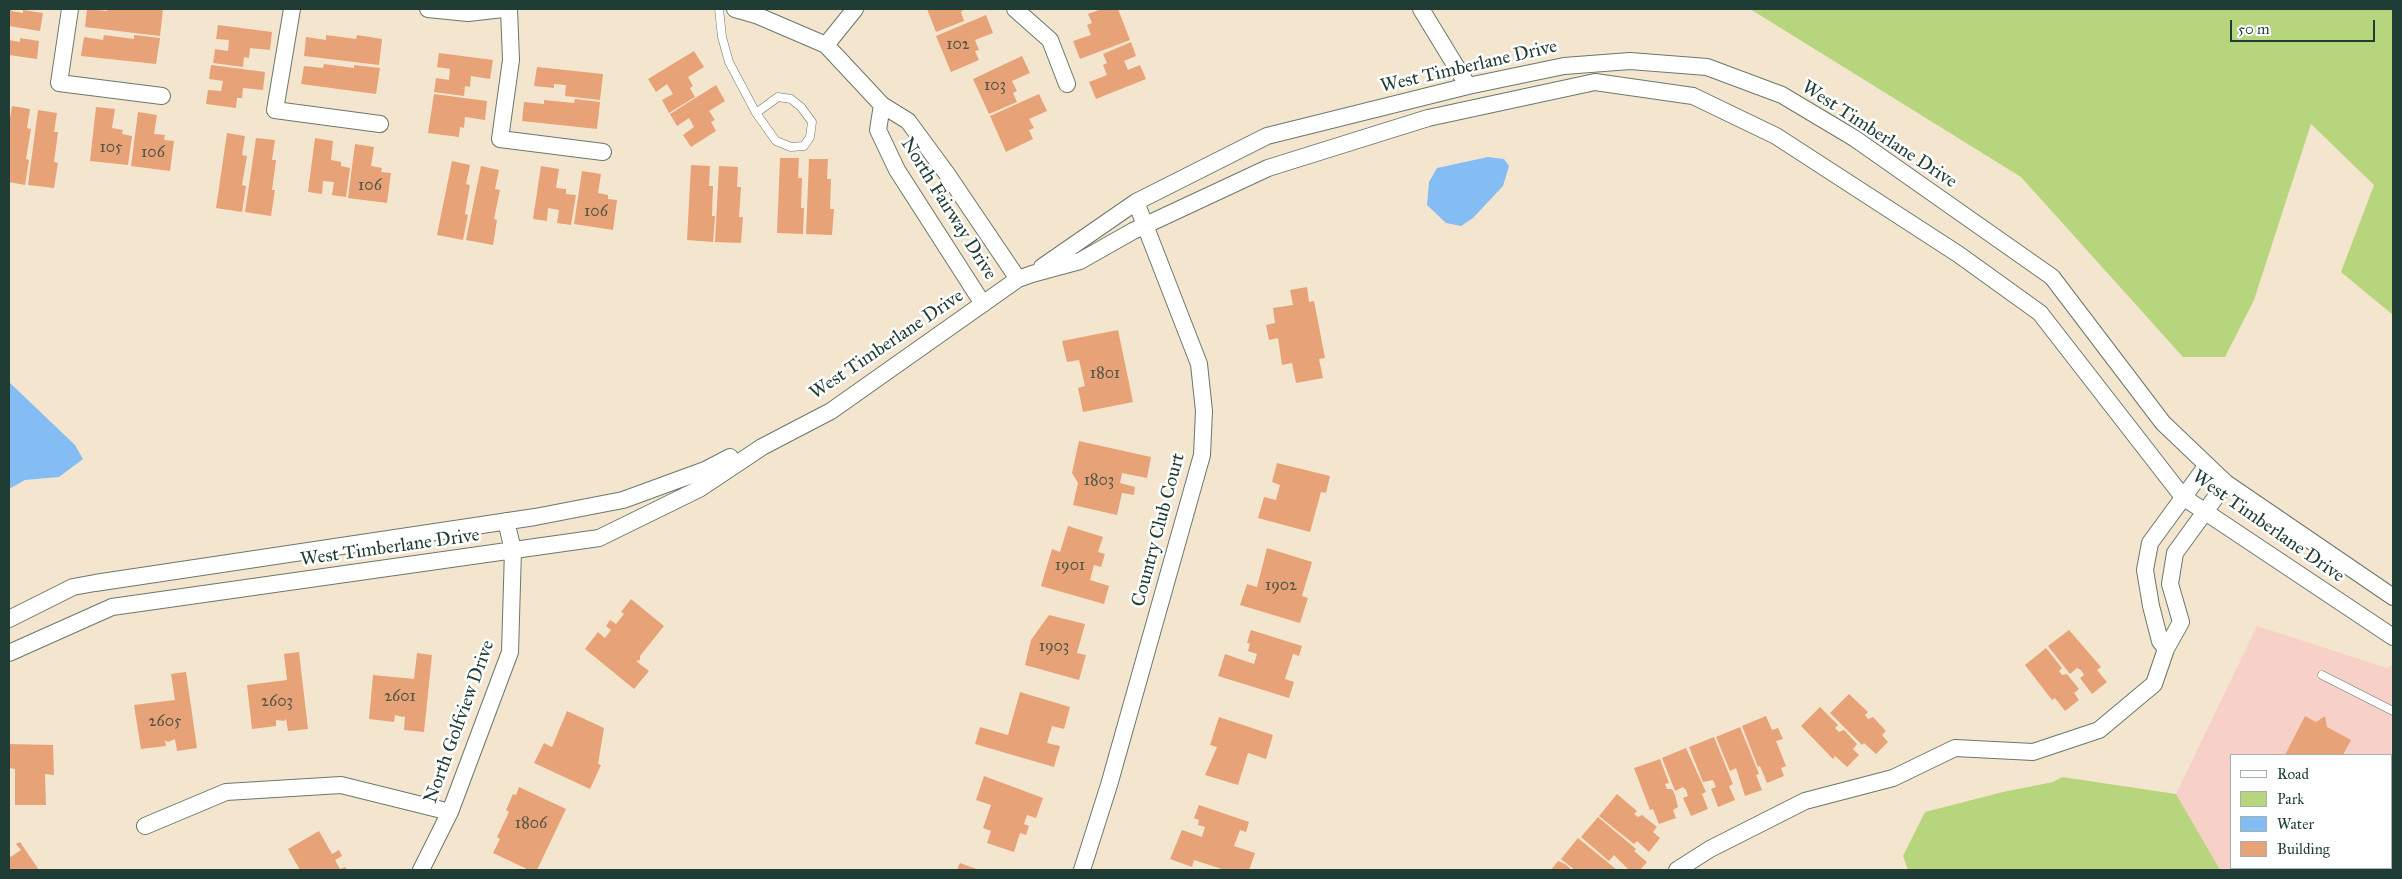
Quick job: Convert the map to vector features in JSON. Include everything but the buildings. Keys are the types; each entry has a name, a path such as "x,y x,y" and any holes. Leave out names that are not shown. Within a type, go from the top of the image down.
{"street":[{"path":"70,9 59,84 162,96"},
{"path":"292,9 276,110 380,124"},
{"path":"428,9 468,13 503,9"},
{"path":"509,9 511,60 500,139 603,152"},
{"name":"North Fairway Drive","path":"735,9 756,15 826,45 882,105 908,120 1025,276"},
{"path":"826,45 856,9"},
{"path":"1015,9 1050,40 1067,84"},
{"path":"1421,9 1468,86"},
{"name":"West Timberlane Drive","path":"9,653 112,607 599,538 699,489 762,447 831,411 983,304 1136,202 1267,136 1468,86 1564,66 1630,61 1707,67 1782,95 1854,138 2052,277 2163,423 2226,483 2393,598"},
{"name":"West Timberlane Drive","path":"1025,276 1080,261 1146,225 1268,168 1428,118 1595,82 1693,96 1776,136 1958,254 2040,313 2184,497 2393,637"},
{"name":"North Fairway Drive","path":"882,105 878,130 897,170 983,304"},
{"name":"Country Club Court","path":"1082,870 1109,785 1202,455 1204,411 1200,364 1136,202"},
{"name":"West Timberlane Drive","path":"9,619 73,587 506,521 623,500 705,470 744,449 762,447"},
{"path":"2166,649 2160,641 2151,609 2145,570 2150,543 2207,465"},
{"path":"1677,870 1710,849 1805,801 1893,778 1955,748 2033,752 2099,730 2154,684 2166,649 2181,622 2170,584 2175,553 2226,483"},
{"name":"North Golfview Drive","path":"421,870 450,812 510,652 513,550 506,521"},
{"path":"145,826 226,792 341,785 450,812"}],"lane":[{"path":"719,9 722,37 729,62 756,113 776,141 790,147 804,146 810,137 812,122 801,107 791,99 778,97 756,113"},
{"path":"2322,675 2393,711"}],"shaded area":[{"path":"2257,626 2387,668 2393,664 2393,870 2220,870 2215,865 2176,794"}],"green space":[{"path":"1750,9 2393,9 2393,315 2341,272 2374,185 2311,124 2254,300 2225,357 2183,357 2021,177"},
{"path":"2062,777 2176,794 2220,870 1908,870 1903,856 1925,812 2003,792 2053,782"}],"water":[{"path":"1488,157 1504,159 1509,166 1503,186 1473,218 1461,226 1446,223 1427,205 1429,182 1437,168"},
{"path":"9,382 75,445 83,459 59,477 25,480 9,489"}]}
